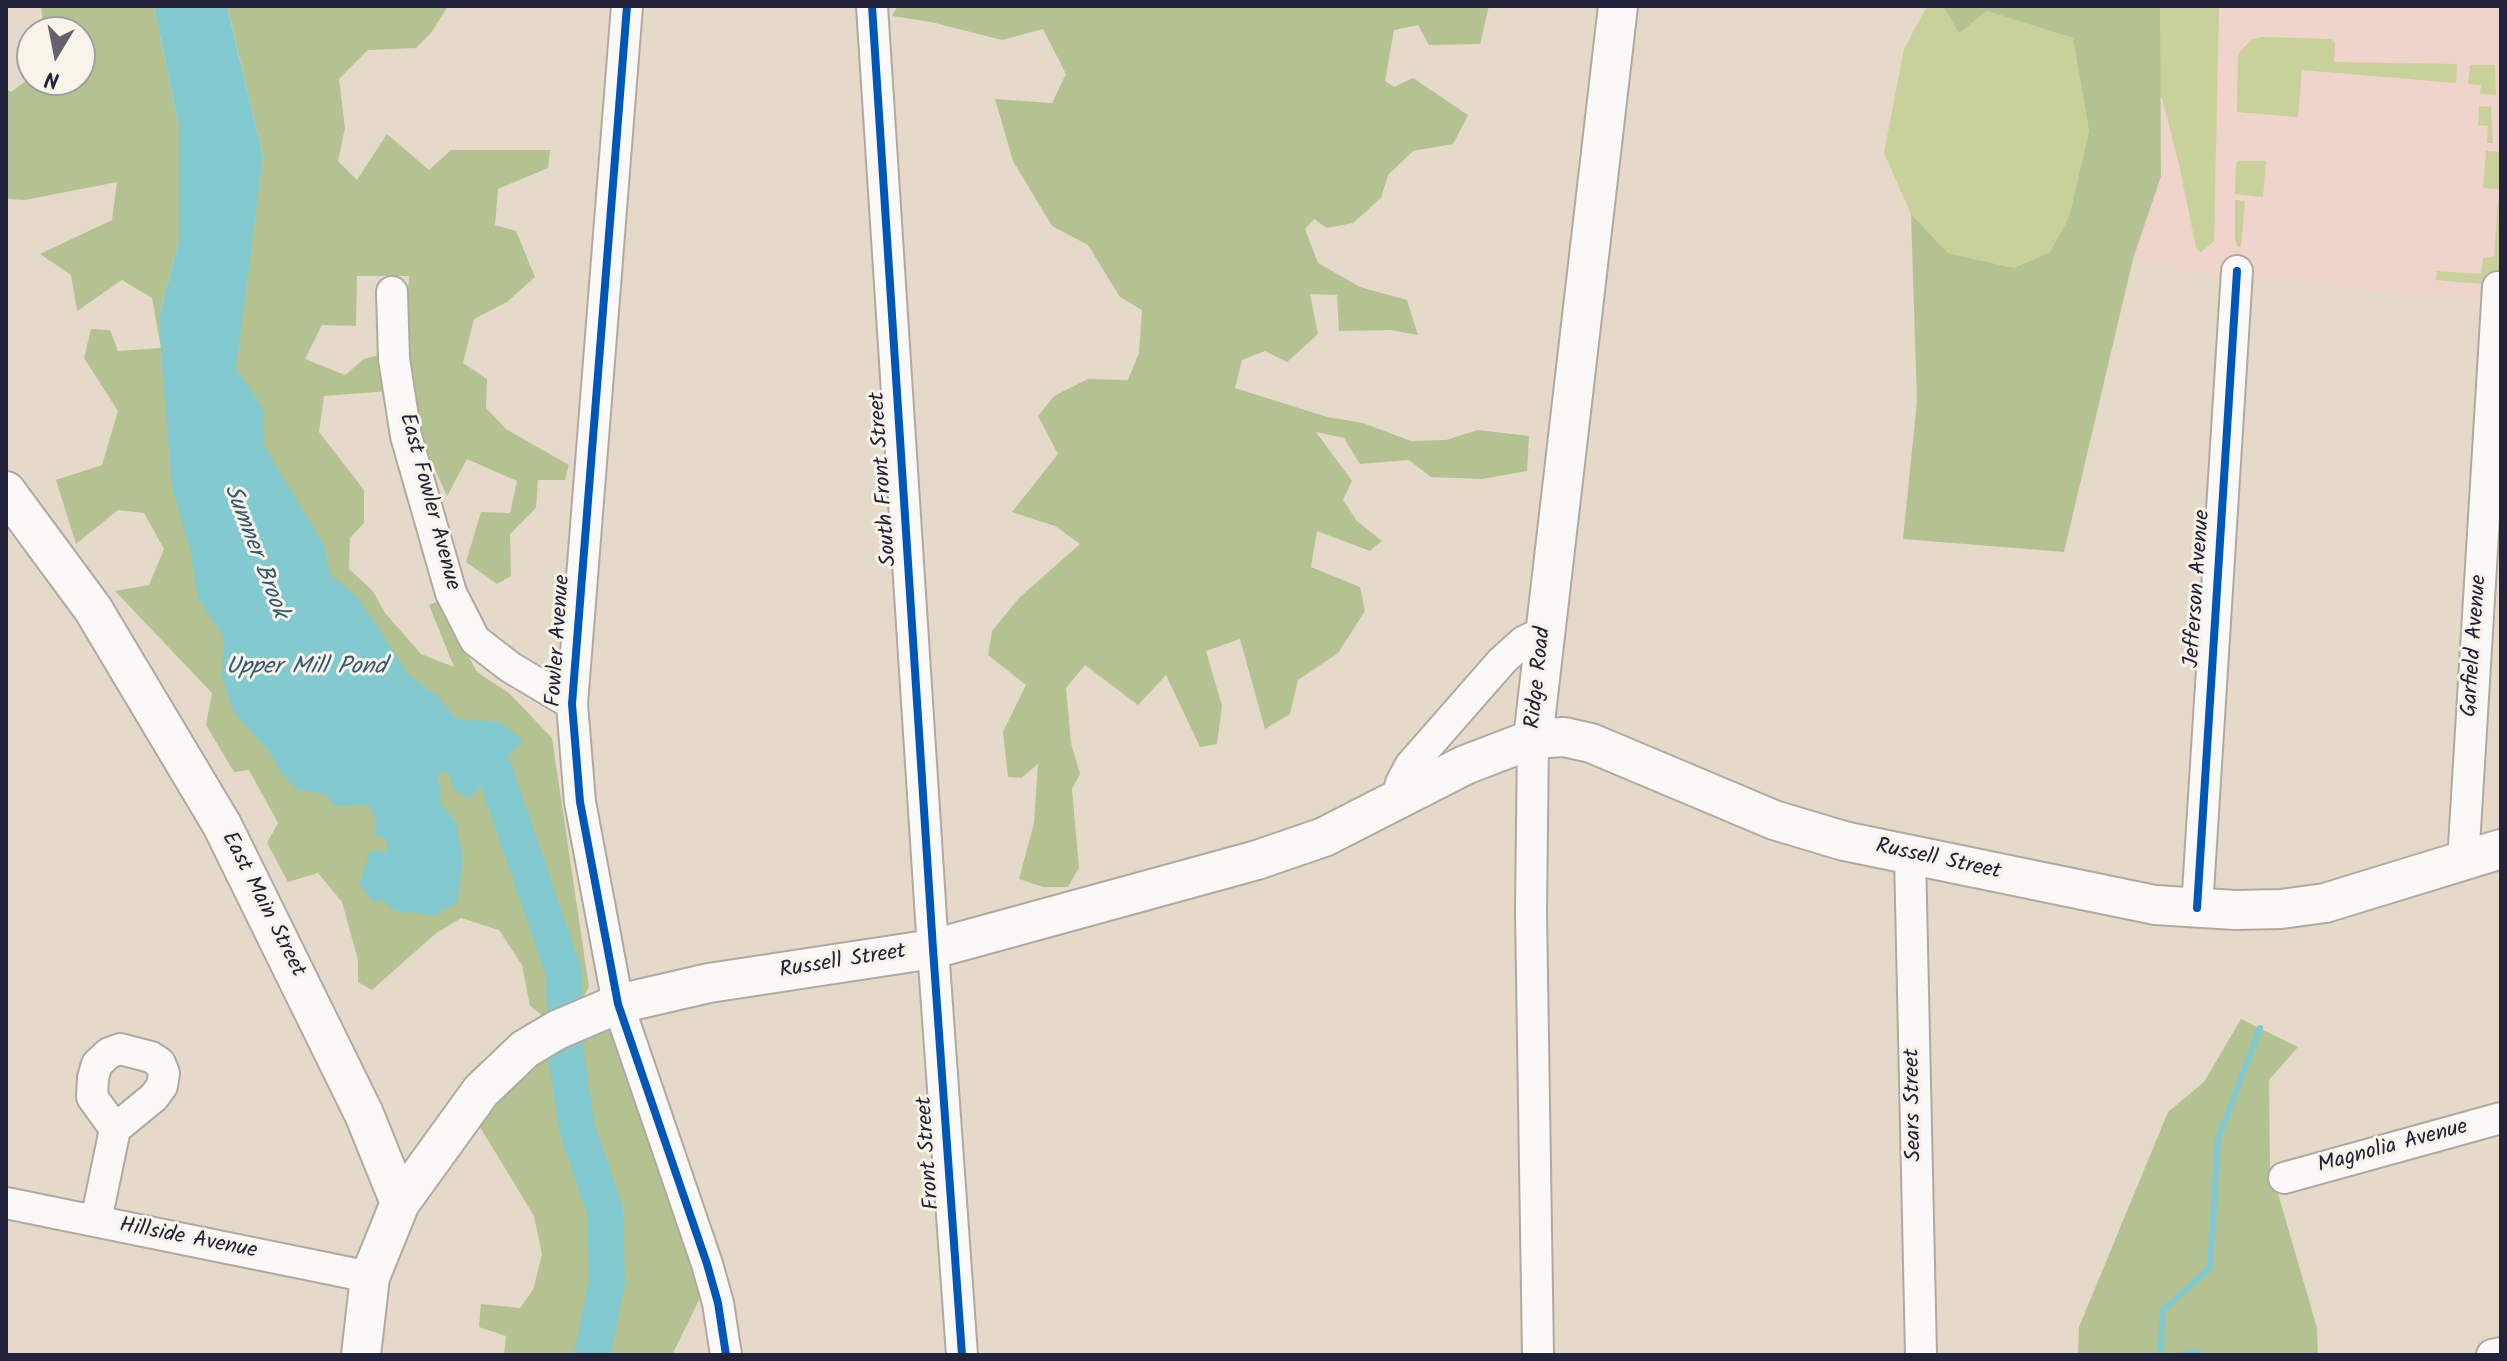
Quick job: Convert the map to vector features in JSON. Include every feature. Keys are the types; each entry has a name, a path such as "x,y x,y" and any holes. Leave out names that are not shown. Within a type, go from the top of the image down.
{"main road":[{"name":"Ridge Road","path":"1533,739 1618,6"},
{"name":"East Main Street","path":"11,507 93,609 222,825 364,1114 400,1203"},
{"name":"Russell Street","path":"400,1203 481,1091 525,1049 557,1030 603,1010 709,983 933,949 1297,847 1475,761 1533,739 1564,737 1591,743 1774,820 1844,841 2155,905 2281,909 2325,903 2501,849"},
{"path":"361,1355 370,1277 400,1203"}],"street":[{"name":"Fowler Avenue","path":"627,6 572,704 603,1010 707,1264 718,1303 726,1355"},
{"name":"South Front Street","path":"872,6 933,949"},
{"name":"Jefferson Avenue","path":"2197,908 2237,271"},
{"name":"Garfield Avenue","path":"2463,862 2498,287"},
{"name":"East Fowler Avenue","path":"392,292 394,359 406,436 451,593 475,640 510,667 572,704"},
{"path":"1396,801 1410,766 1502,661 1523,642 1545,631"},
{"name":"Ridge Road","path":"1533,739 1531,898 1538,1355"},
{"name":"Sears Street","path":"1910,855 1921,1355"},
{"name":"Front Street","path":"933,949 962,1355"},
{"name":"Magnolia Avenue","path":"2284,1178 2501,1118"},
{"path":"96,1221 115,1129"},
{"name":"Hillside Avenue","path":"6,1203 370,1277"},
{"path":"2492,1355 2501,1353"}],"shaded area":[{"path":"2160,6 2501,6 2501,299 2480,301 2207,274 2133,259 2161,176"}],"green space":[{"path":"41,6 154,6 179,128 179,241 160,313 239,333 263,156 227,6 448,6 431,33 416,48 368,50 339,79 345,128 338,161 357,180 387,134 429,170 451,150 550,150 548,168 498,189 495,225 516,231 535,277 507,302 474,319 463,363 487,379 486,408 506,429 569,465 565,480 538,480 536,508 510,534 511,576 497,584 466,562 481,512 510,513 517,481 467,459 447,496 421,439 405,346 409,276 357,276 356,326 322,325 305,359 345,375 364,359 386,353 389,391 324,396 319,432 364,490 364,523 350,538 349,569 373,591 385,613 421,654 454,667 429,605 439,601 477,672 509,693 552,738 589,987 582,999 550,1021 530,1006 522,965 499,930 461,918 435,934 372,990 358,982 358,960 342,902 318,873 288,882 267,843 278,823 249,770 234,772 206,725 212,693 115,591 149,585 164,549 144,513 118,510 76,544 56,480 102,465 118,411 84,358 91,329 110,330 118,351 161,348 152,298 122,280 77,311 71,275 40,254 112,220 117,182 25,200 6,199 6,89 11,92 16,88 16,96 96,96 96,16 42,16"},
{"path":"898,6 1489,6 1480,44 1429,45 1418,25 1394,30 1385,81 1394,87 1413,78 1468,115 1453,144 1413,151 1388,175 1381,198 1353,223 1327,228 1314,219 1305,229 1318,263 1360,287 1407,300 1418,335 1390,330 1339,331 1337,295 1310,294 1318,334 1287,362 1265,351 1242,360 1235,388 1327,417 1363,423 1411,441 1446,440 1478,430 1529,436 1527,471 1482,479 1431,477 1409,460 1360,464 1344,438 1316,432 1352,481 1343,500 1357,521 1382,541 1370,551 1317,531 1311,567 1360,587 1365,611 1338,653 1298,680 1290,714 1265,729 1240,639 1206,651 1222,706 1217,744 1200,747 1166,675 1138,705 1085,665 1066,688 1071,743 1080,774 1072,789 1079,868 1068,887 1043,887 1019,879 1034,823 1038,764 1021,778 1008,777 1003,732 1026,685 988,655 992,631 1019,598 1080,544 1055,526 1012,512 1058,454 1038,416 1054,396 1088,379 1128,380 1139,353 1142,310 1120,297 1088,245 1052,226 1013,161 995,99 1052,103 1066,74 1043,29 1002,40 931,22 892,16"},
{"path":"1927,6 1943,6 1959,32 1987,11 2073,38 2089,131 2069,217 2050,252 2014,268 1948,253 1911,214 1884,153 1904,49"},
{"path":"1943,6 2160,6 2161,176 2133,259 2064,552 1903,539 1917,401 1911,214 1948,253 2014,268 2050,252 2069,217 2089,131 2073,38 1987,11 1959,33"},
{"path":"2160,6 2219,6 2214,241 2200,253 2160,98"},
{"path":"2261,37 2331,39 2335,43 2334,62 2457,64 2456,83 2302,70 2298,117 2237,112 2238,54 2251,40"},
{"path":"2470,65 2495,65 2496,95 2480,94 2481,85 2468,84"},
{"path":"2479,106 2491,107 2493,143 2487,143 2488,126 2478,125"},
{"path":"2486,151 2501,152 2501,189 2483,188"},
{"path":"2266,161 2263,197 2235,194 2236,163"},
{"path":"2235,200 2245,201 2241,247 2235,241"},
{"path":"2498,201 2501,202 2501,275 2483,284 2436,280 2437,271 2481,274 2483,258 2494,256"},
{"path":"2241,1019 2298,1047 2269,1080 2270,1166 2317,1328 2318,1355 2078,1355 2079,1327 2168,1112 2204,1082"},
{"path":"605,1027 622,1041 701,1296 672,1355 504,1355 506,1336 479,1327 481,1304 520,1308 533,1290 542,1254 534,1216 480,1127 534,1058"}],"water":[{"name":"Upper Mill Pond","path":"154,6 227,6 263,156 236,368 263,408 264,445 326,549 329,573 359,599 409,675 437,696 457,719 500,722 523,740 469,799 454,789 447,771 436,775 441,787 440,803 456,822 463,862 457,902 435,916 394,910 383,901 373,901 359,884 369,854 377,850 387,852 387,841 375,835 376,818 368,805 334,806 326,794 297,790 278,769 272,755 233,711 222,676 224,637 198,599 190,549 172,487 160,338 160,313 179,241 179,128"}],"waterway":[{"name":"Sumner Brook","path":"454,744 494,769 564,973 566,1054 577,1128 605,1211 607,1282 592,1355"},
{"path":"2160,1355 2163,1310 2210,1268 2218,1139 2260,1028"},
{"path":"2181,1355 2199,1352 2198,1355"}],"cycle path":[{"path":"627,6 572,704 580,802 618,1004 707,1264 718,1303 726,1355"},
{"path":"872,6 962,1355"},
{"path":"2197,908 2237,271"}]}
